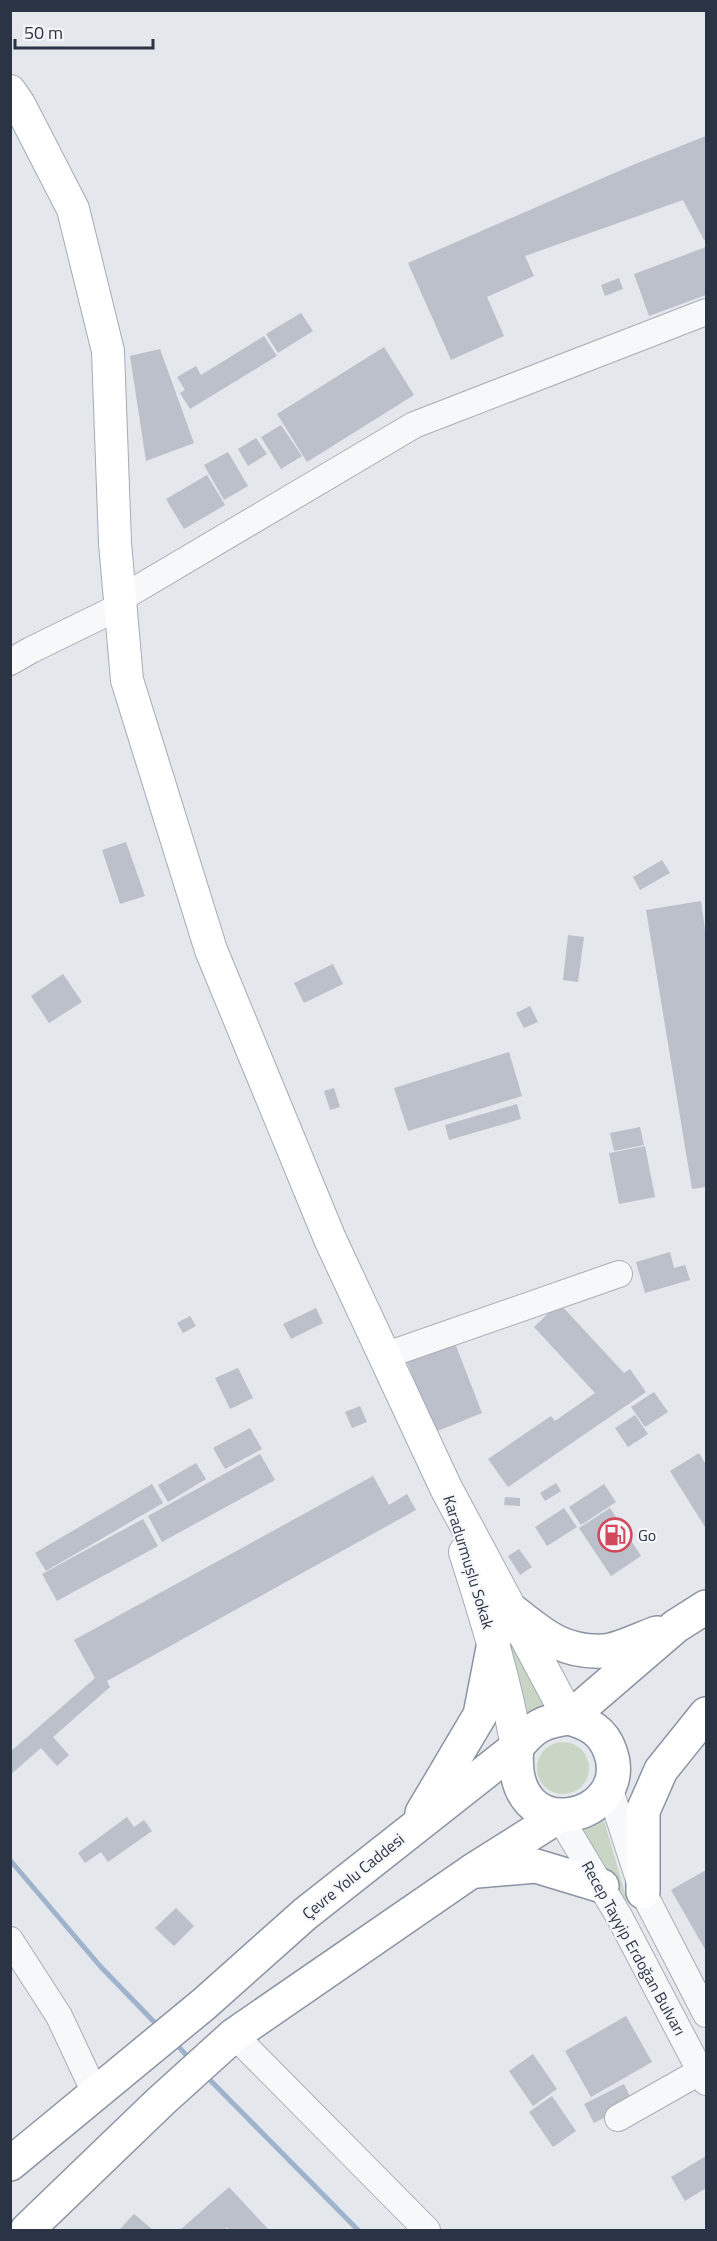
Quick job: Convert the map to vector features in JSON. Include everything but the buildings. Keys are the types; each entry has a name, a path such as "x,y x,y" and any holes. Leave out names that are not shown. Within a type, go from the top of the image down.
{"highway":[{"name":"Çevre Yolu Caddesi","path":"10,2164 128,2069 305,1914 517,1747 539,1725 554,1719 569,1718 675,1626 706,1607"},
{"path":"514,1612 546,1638 569,1648 606,1651 675,1626"},
{"path":"411,1830 480,1715 494,1643"},
{"path":"27,2230 160,2102 234,2035 472,1871 559,1816 586,1810 600,1800 609,1787 706,1707"},
{"path":"643,1892 643,1811 661,1770 706,1714"},
{"path":"569,1718 584,1722 597,1730 607,1743 612,1757 613,1773 609,1787"},
{"path":"517,1747 515,1764 517,1781 525,1796 537,1808 559,1816"},
{"path":"472,1871 536,1866 602,1886"}],"main road":[{"path":"10,91 73,209 108,351 115,543 128,681 211,950 330,1239 446,1488"},
{"name":"Karadurmuşlu Sokak","path":"446,1488 569,1718"},
{"name":"Karadurmuşlu Sokak","path":"446,1488 494,1643 508,1697 517,1747"}],"street":[{"path":"10,662 120,602 414,425 706,312"},
{"path":"384,1356 619,1274"},
{"name":"Recep Tayyip Erdoğan Bulvarı","path":"609,1787 643,1892 698,1976 706,2014"},
{"name":"Recep Tayyip Erdoğan Bulvarı","path":"559,1816 602,1886 704,2077"},
{"path":"10,1940 59,2016 96,2095"},
{"path":"234,2035 427,2230"},
{"path":"618,2118 704,2077"}],"green space":[{"path":"513,1640 553,1708 522,1726 504,1646"},
{"path":"563,1742 573,1744 581,1750 587,1758 589,1768 587,1778 581,1786 573,1792 563,1794 553,1792 545,1786 539,1778 537,1768 539,1758 545,1750 553,1744"},
{"path":"600,1807 627,1900 624,1902 572,1824"}],"waterway":[{"path":"10,1860 100,1966 159,2027"},
{"path":"174,2042 190,2059"},
{"path":"205,2075 358,2230"}],"place":[{"name":"Go","path":"615,1535"}]}
